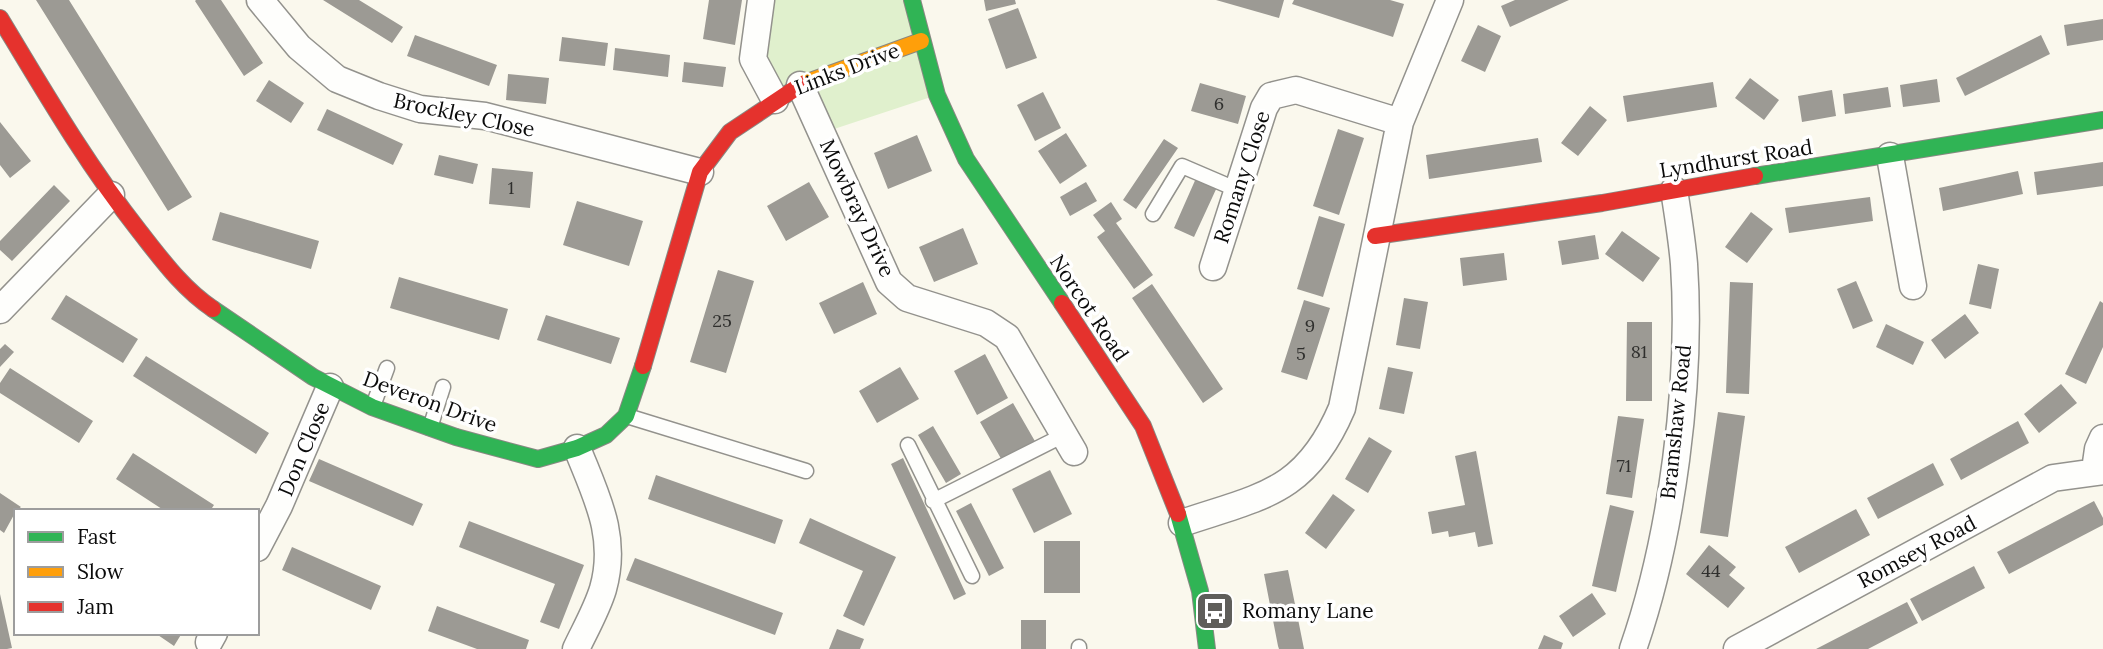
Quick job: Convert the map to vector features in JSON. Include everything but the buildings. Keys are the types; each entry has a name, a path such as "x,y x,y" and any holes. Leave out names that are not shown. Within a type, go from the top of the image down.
{"street":[{"name":"Brockley Close","path":"260,0 299,47 337,79 420,109 485,116 696,182"},
{"name":"Links Drive","path":"761,0 753,58 775,100"},
{"name":"Norcot Road","path":"912,0 937,95 966,159 1143,426 1182,523 1200,591 1207,649"},
{"path":"1182,523 1263,496 1289,482 1315,459 1334,426 1342,408 1400,122 1450,0"},
{"name":"Deveron Drive","path":"0,18 69,132 111,195 172,273 207,305 285,360 372,408 430,429 538,459 577,448 606,435 626,416"},
{"name":"Links Drive","path":"696,182 730,132 775,100 800,85 921,40"},
{"name":"Mowbray Drive","path":"800,85 889,282 907,298 986,323 1007,337 1069,444"},
{"name":"Romany Close","path":"1213,267 1264,108 1271,96 1296,90 1400,122"},
{"name":"Lyndhurst Road","path":"1375,236 1602,203 2103,120"},
{"path":"1890,156 1913,286"},
{"path":"626,416 657,323 696,182"},
{"name":"Bramshaw Road","path":"1633,649 1644,616 1670,499 1681,404 1686,323 1684,263 1674,190"},
{"path":"0,310 111,195"},
{"name":"Don Close","path":"259,544 279,506 330,387"},
{"path":"2099,470 2098,449 2103,438"},
{"path":"576,649 603,589 609,546 605,521 577,448"},
{"name":"Romsey Road","path":"1737,649 2053,478 2099,470"}],"lane":[{"path":"1153,214 1182,166 1238,190"},
{"path":"372,408 387,368"},
{"path":"430,429 443,387"},
{"path":"626,416 806,471"},
{"path":"933,501 1069,444"},
{"path":"908,445 933,501 972,576"}],"green space":[{"path":"761,0 912,0 937,95 822,133 800,86 775,100 753,59"}],"traffic: fast":[{"path":"912,0 937,95 966,159 1062,303"},
{"path":"1755,176 2103,120"},
{"path":"213,309 313,377 372,407 456,437 538,459 577,448 606,435 626,416 643,366"},
{"path":"1178,514 1200,591 1207,649"}],"traffic: slow":[{"path":"802,84 921,41"}],"traffic: jam":[{"path":"0,18 67,127 121,207 174,274 213,309"},
{"path":"643,366 700,172 730,132 802,84"},
{"path":"1375,236 1602,203 1755,176"},
{"path":"1062,303 1143,426 1178,514"}],"place":[{"name":"Romany Lane","path":"1215,611"}]}
